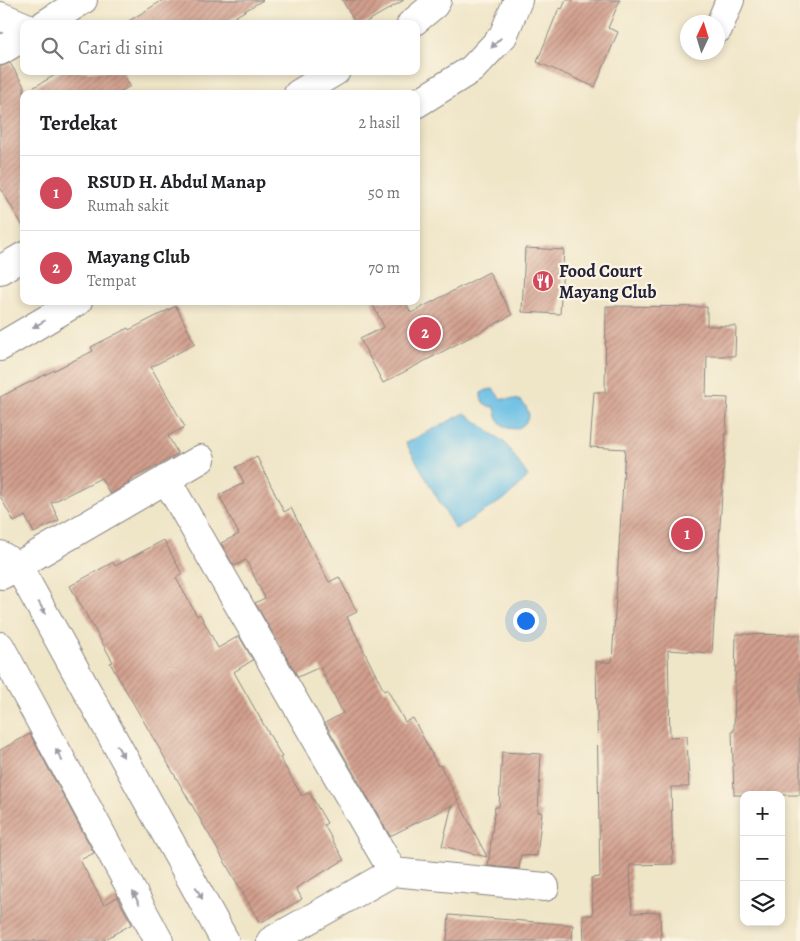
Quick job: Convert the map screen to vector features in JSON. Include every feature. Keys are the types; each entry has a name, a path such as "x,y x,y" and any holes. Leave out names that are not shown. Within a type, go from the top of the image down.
{"street":[{"path":"51,20 83,0"},
{"path":"416,20 434,5 437,0"},
{"path":"420,102 472,69 503,36 518,0"},
{"path":"724,15 730,0"},
{"path":"0,16 20,24"},
{"path":"0,51 20,39"},
{"path":"305,90 329,75"},
{"path":"0,270 20,258"},
{"path":"0,347 71,305"},
{"path":"201,458 6,566 225,941"},
{"path":"166,479 393,872"},
{"path":"0,646 159,941"},
{"path":"271,941 393,872 545,888"}],"water":[{"path":"493,389 501,399 516,400 525,405 529,415 522,426 515,429 503,426 497,418 495,407 483,402 481,393"},
{"path":"465,413 505,443 528,476 509,496 455,529 406,443"}],"building":[{"path":"163,0 263,0 230,20 130,20"},
{"path":"342,0 404,0 370,20 354,20"},
{"path":"566,0 620,0 608,28 618,32 595,87 537,62 559,8 562,9"},
{"path":"10,63 24,86 24,90 20,90 20,221 0,187 0,67"},
{"path":"55,75 124,75 130,86 124,90 29,90"},
{"name":"Food Court Mayang Club","path":"525,248 564,250 560,314 522,312"},
{"path":"489,272 512,315 383,383 360,339 384,327 373,305 407,305 411,313"},
{"path":"176,306 195,344 151,367 185,427 168,436 178,454 128,481 129,483 110,494 101,478 51,503 59,520 34,533 25,516 14,522 0,496 0,397 93,351 91,347"},
{"path":"606,306 707,307 707,326 736,326 735,356 707,356 706,397 728,398 712,653 668,650 670,737 687,736 689,787 671,787 673,864 630,865 632,913 660,912 661,941 584,941 583,915 593,915 591,878 600,877 596,662 612,662 625,449 590,447 594,392 605,392"},
{"path":"257,457 284,512 291,508 329,582 339,577 357,612 347,617 384,691 387,689 405,722 413,718 438,766 440,765 487,857 442,846 452,805 390,836 325,723 343,713 320,667 298,677 255,603 265,598 246,560 234,566 221,543 239,534 219,495 244,483 236,467"},
{"path":"164,540 182,574 176,578 197,616 200,614 218,648 239,636 253,660 234,672 302,796 309,792 327,823 324,825 344,860 296,888 302,899 260,923 110,663 113,662 70,586 113,562 115,566"},
{"path":"736,634 800,635 800,795 785,795 785,791 740,791 740,795 734,795 732,731 734,731"},
{"path":"30,734 94,853 80,860 104,905 117,897 132,924 102,941 0,941 0,750"},
{"path":"502,752 541,754 538,812 542,812 537,856 521,855 519,869 488,866 495,807 499,807"},
{"path":"449,915 573,925 572,941 447,941"}],"place":[{"name":"Food Court Mayang Club","path":"543,281"},
{"name":"Mayang Club","path":"425,333"},
{"name":"RSUD H. Abdul Manap","path":"687,534"}]}
